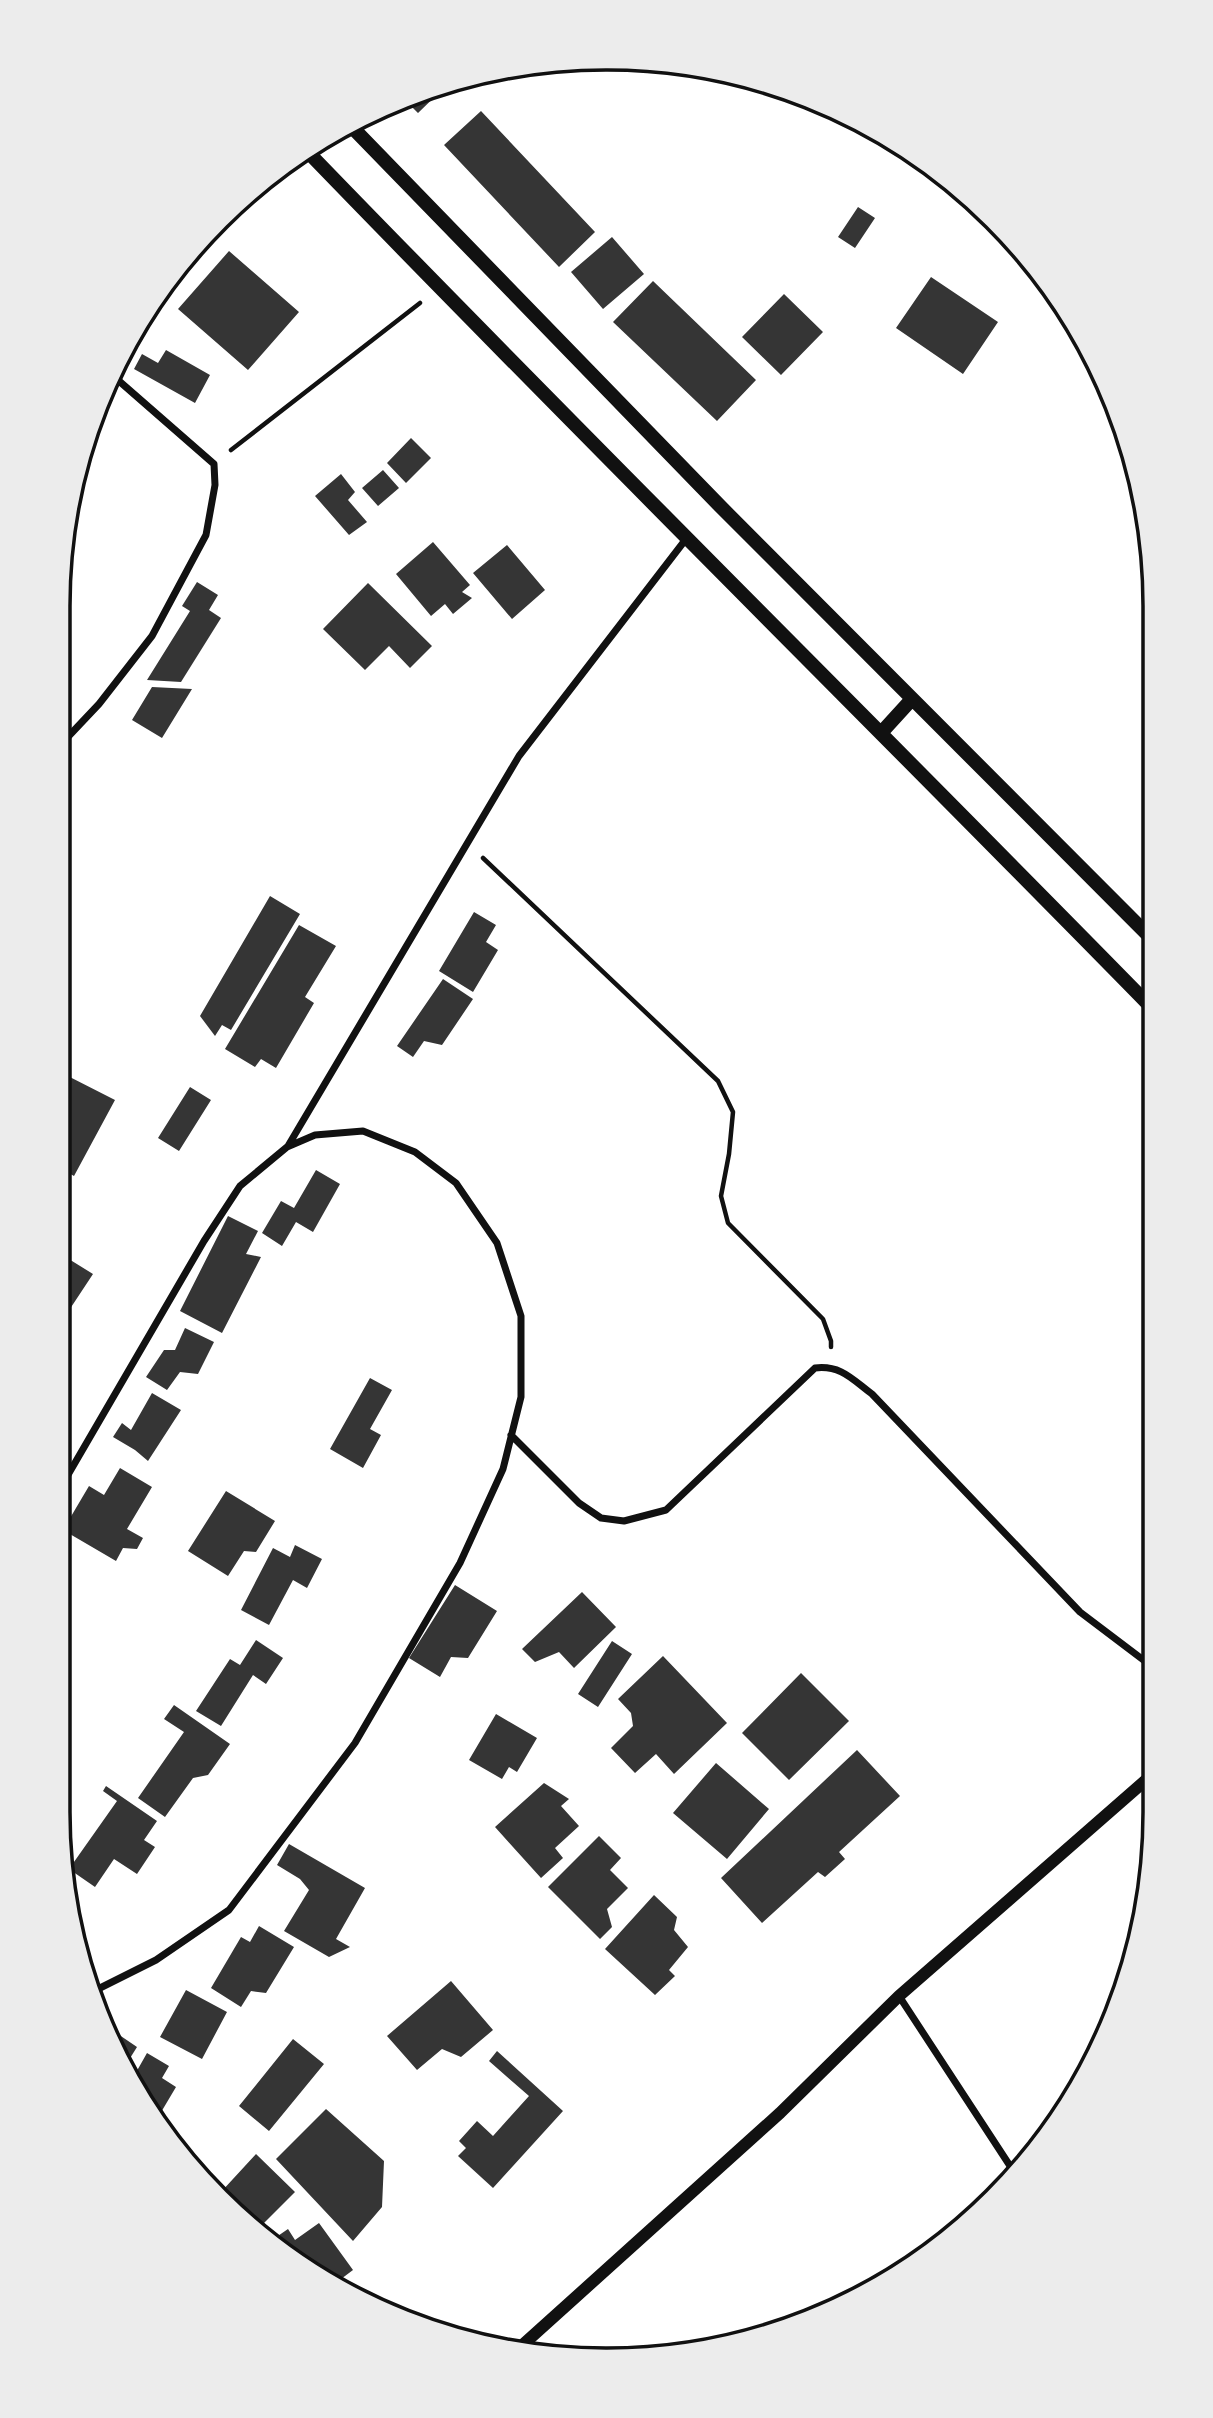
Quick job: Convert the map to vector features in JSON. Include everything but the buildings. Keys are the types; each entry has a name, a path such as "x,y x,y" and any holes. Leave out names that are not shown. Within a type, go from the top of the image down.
{"main road":[{"path":"357,132 700,485 1143,930"},
{"path":"313,157 686,539 1143,999"},
{"path":"881,733 912,699"}],"street":[{"path":"70,735 99,704 152,636 206,535 215,485 214,464 120,381"},
{"path":"70,1471 204,1241 240,1186 287,1146 519,756 686,539"},
{"path":"100,1988 156,1960 229,1910 347,1754 460,1563 503,1469 521,1397 520,1316 497,1243 456,1183 415,1152 363,1131 315,1135 287,1146"},
{"path":"511,1435 579,1503 601,1518 624,1521 666,1510 815,1368 830,1366 846,1373 872,1394 1080,1612 1143,1660"},
{"path":"526,2342 780,2113 900,1996 1143,1783"},
{"path":"900,1996 1010,2165"}],"path":[{"path":"214,464 439,288"},
{"path":"467,843 718,1081 733,1112 721,1196 728,1223 823,1319 831,1341 830,1366"}]}
